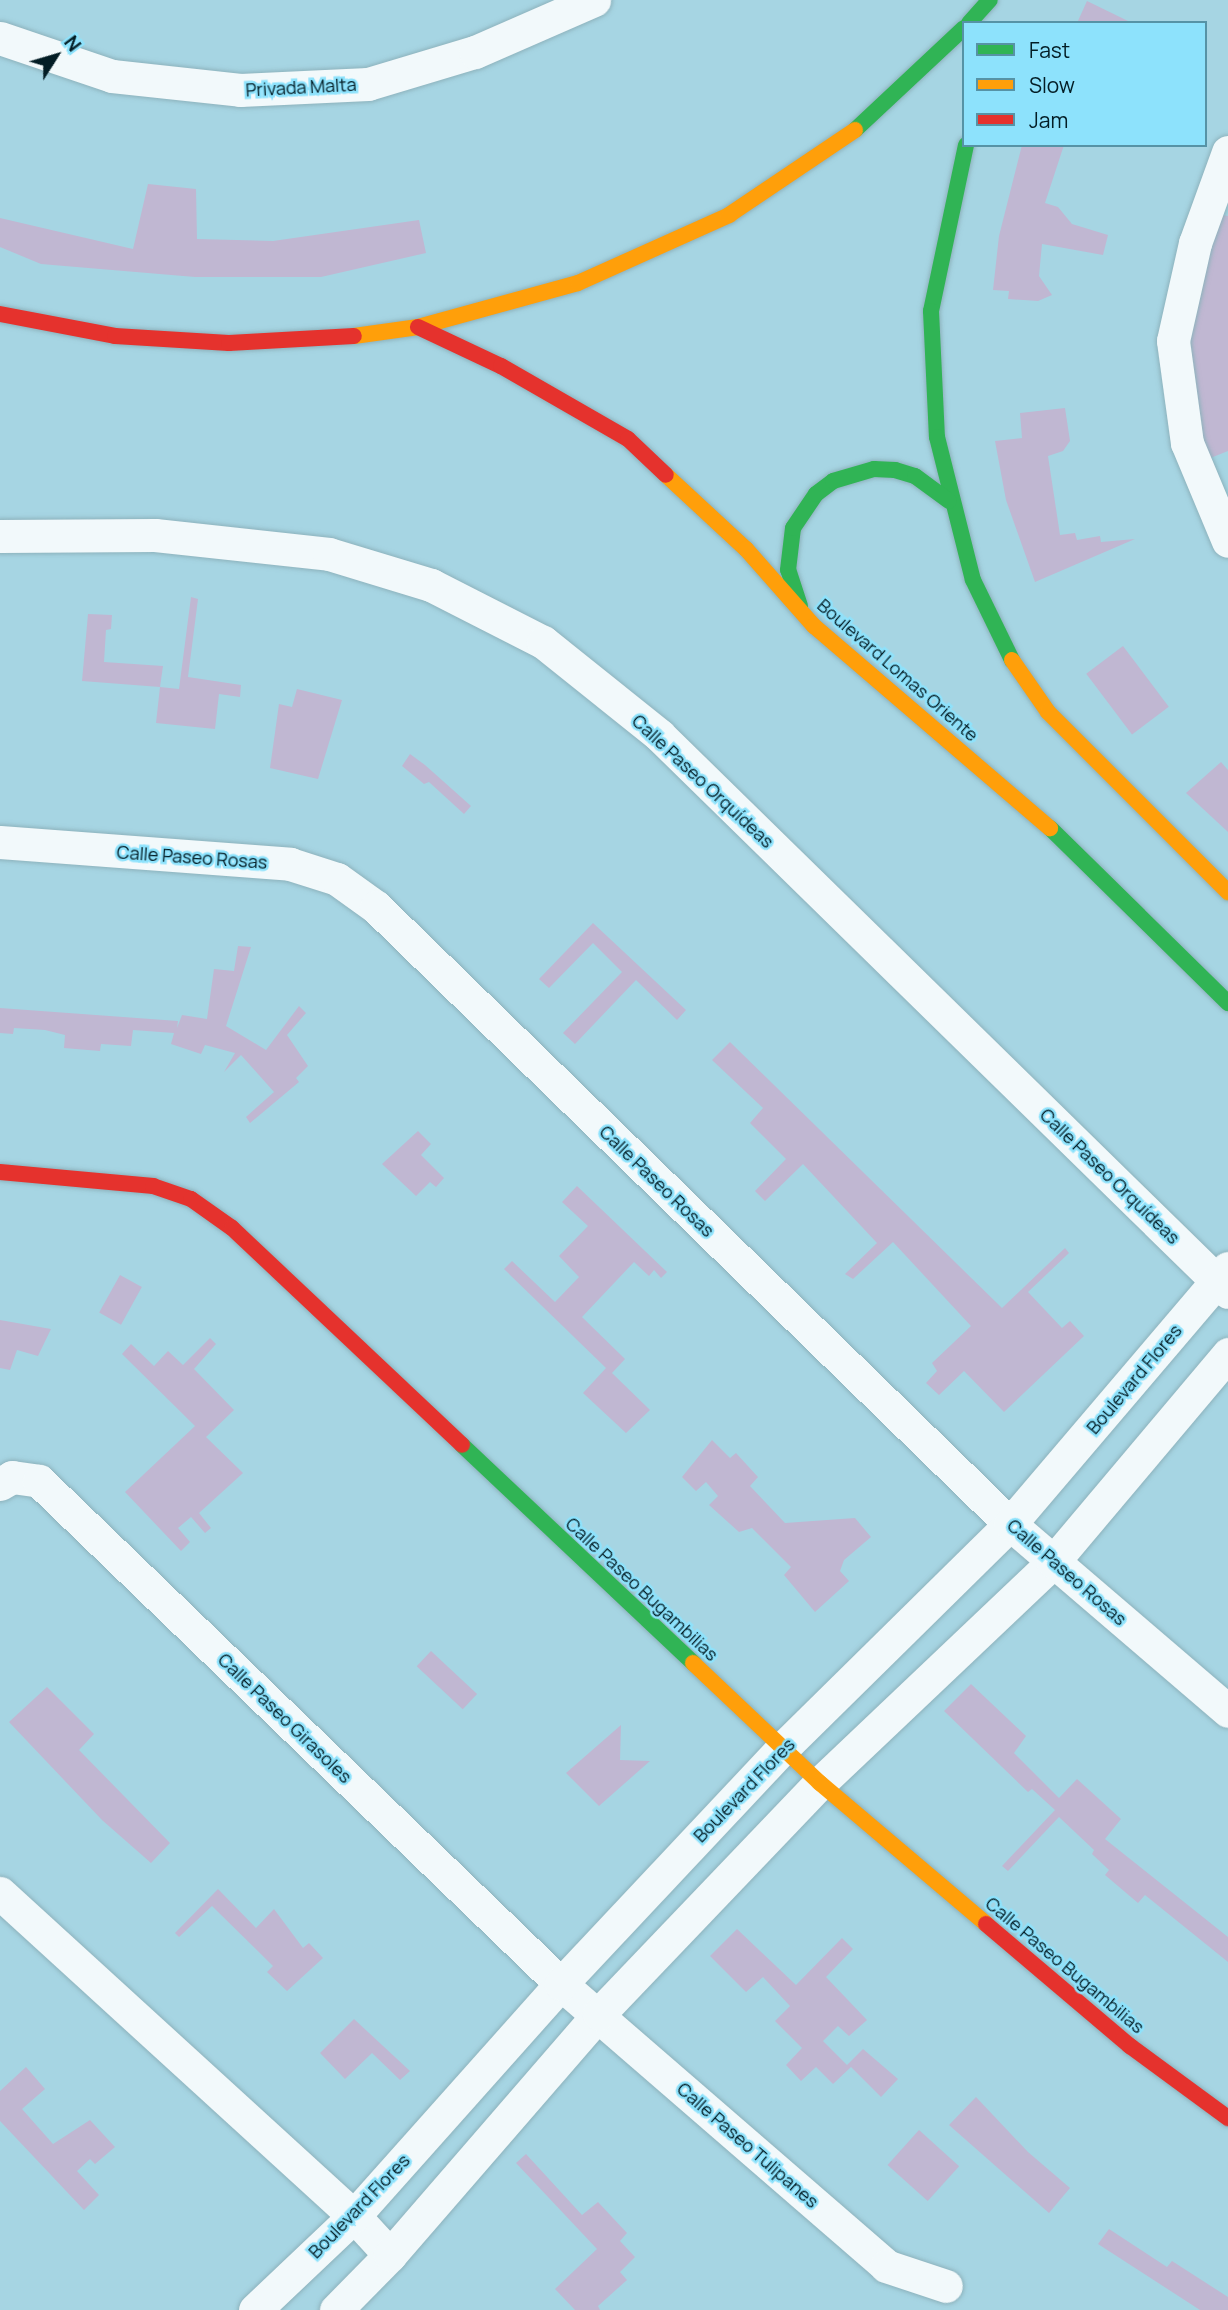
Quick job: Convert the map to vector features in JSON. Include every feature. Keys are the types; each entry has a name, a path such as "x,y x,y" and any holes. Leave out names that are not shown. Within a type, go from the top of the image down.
{"street":[{"name":"Privada Malta","path":"0,38 112,76 240,90 368,83 475,51 594,0"},
{"path":"972,21 986,10"},
{"path":"1,315 115,336 229,343 324,340 418,327 578,283 729,215 866,122 962,30"},
{"path":"966,147 931,312 937,437 949,501 973,580 1005,650 1048,712 1228,892"},
{"path":"1228,152 1195,243 1173,341 1187,443 1228,541"},
{"name":"Boulevard Lomas Oriente","path":"418,327 501,366 628,439 746,549 814,626 1054,831 1228,1003"},
{"path":"814,626 792,590 788,549 798,519 816,494 852,473 895,470 915,476 949,501"},
{"name":"Calle Paseo Orquídeas","path":"0,536 155,535 328,554 430,585 543,642 659,735 1225,1280"},
{"name":"Calle Paseo Rosas","path":"0,842 290,864 337,879 376,908 1010,1524 1228,1712"},
{"name":"Calle Paseo Bugambilias","path":"0,1172 153,1186 191,1199 232,1228 820,1783 1130,2046 1228,2118"},
{"name":"Boulevard Flores","path":"256,2310 354,2216 561,1983 783,1748 1010,1524 1225,1280"},
{"path":"336,2310 390,2255 599,2014 820,1783 1052,1562 1228,1354"},
{"name":"Calle Paseo Girasoles","path":"0,1483 12,1477 39,1481 561,1983"},
{"path":"0,1893 354,2216 390,2255"},
{"name":"Calle Paseo Tulipanes","path":"561,1983 886,2266 946,2286"}],"shaded area":[{"path":"1087,1 1128,21 1078,21"},
{"path":"1021,147 1063,147 1045,203 1058,207 1072,224 1108,235 1103,255 1042,244 1039,276 1052,295 1038,301 1008,299 1009,291 993,290 999,236"},
{"path":"148,184 196,189 197,239 273,241 419,220 426,253 321,277 195,277 41,264 0,247 0,218 133,249"},
{"path":"1211,213 1228,216 1228,451 1208,459 1186,364"},
{"path":"1065,408 1070,441 1063,451 1048,456 1060,535 1075,533 1077,540 1100,536 1101,542 1135,539 1035,582 1006,500 995,441 1022,438 1020,413"},
{"path":"191,597 198,599 188,677 241,685 240,697 219,694 215,729 156,723 160,687 179,689"},
{"path":"88,614 112,615 111,629 106,630 104,662 163,666 160,687 82,681"},
{"path":"1123,646 1169,707 1132,734 1086,674"},
{"path":"297,689 342,700 318,779 270,768 279,704 292,707"},
{"path":"410,754 471,806 464,814 429,782 424,784 402,766"},
{"path":"1221,762 1228,770 1228,832 1186,793"},
{"path":"593,923 686,1010 677,1020 636,980 575,1044 563,1033 622,972 593,943 549,988 539,979"},
{"path":"238,946 251,947 226,1026 266,1050 299,1006 306,1013 287,1035 308,1066 296,1078 299,1082 250,1123 246,1117 274,1092 241,1055 224,1072 235,1053 205,1045 201,1054 171,1044 174,1033 133,1030 131,1046 101,1044 100,1051 64,1048 65,1035 45,1030 14,1028 13,1034 0,1033 0,1008 178,1021 177,1028 182,1015 207,1019 214,969 234,971"},
{"path":"730,1042 1002,1308 1065,1248 1069,1253 1028,1292 1062,1328 1070,1321 1084,1336 1004,1412 964,1371 939,1395 926,1383 937,1371 932,1363 971,1326 893,1242 853,1279 845,1274 877,1243 803,1164 765,1201 755,1191 786,1159 750,1123 763,1108 712,1060"},
{"path":"418,1131 431,1144 421,1155 444,1178 436,1187 430,1182 416,1196 382,1164"},
{"path":"577,1186 667,1272 661,1278 654,1270 649,1276 634,1262 582,1317 625,1359 612,1373 650,1410 626,1433 583,1393 606,1368 504,1269 512,1261 555,1302 579,1277 559,1256 588,1226 562,1202"},
{"path":"120,1275 142,1287 121,1325 99,1313"},
{"path":"0,1320 51,1329 38,1356 17,1350 10,1370 0,1368"},
{"path":"210,1338 216,1344 194,1369 234,1410 206,1437 243,1473 199,1513 211,1528 205,1533 191,1517 178,1528 190,1542 181,1551 125,1492 195,1426 122,1354 131,1344 154,1366 168,1351 183,1365"},
{"path":"712,1440 730,1458 736,1453 758,1477 750,1486 785,1523 855,1518 871,1537 844,1560 840,1571 849,1581 815,1612 784,1575 791,1567 752,1528 739,1532 709,1505 718,1496 706,1482 696,1491 682,1477"},
{"path":"431,1651 477,1694 463,1709 417,1666"},
{"path":"971,1684 1026,1736 1014,1753 1059,1798 1077,1779 1121,1819 1105,1839 1228,1937 1228,1962 1145,1895 1138,1903 1105,1875 1109,1870 1092,1854 1094,1850 1059,1817 1008,1871 1002,1866 1055,1810 1032,1789 1028,1792 944,1711"},
{"path":"47,1687 94,1734 79,1750 170,1843 151,1863 102,1820 9,1722"},
{"path":"621,1725 620,1760 650,1761 599,1806 566,1773"},
{"path":"218,1889 256,1928 274,1909 303,1948 309,1943 323,1958 287,1991 267,1972 273,1966 212,1906 179,1937 175,1933"},
{"path":"737,1929 796,1985 842,1938 853,1949 826,1977 867,2020 849,2036 838,2026 823,2041 847,2065 863,2049 898,2079 881,2097 851,2067 833,2084 816,2067 801,2081 786,2065 802,2048 775,2021 790,2006 763,1977 746,1992 710,1956"},
{"path":"354,2019 410,2071 400,2080 372,2053 345,2079 320,2053"},
{"path":"26,2067 45,2089 22,2109 53,2144 90,2120 115,2147 95,2164 90,2159 77,2171 99,2195 84,2210 0,2121 0,2091"},
{"path":"976,2097 1028,2152 1070,2188 1049,2213 949,2125"},
{"path":"919,2130 959,2166 928,2201 888,2165"},
{"path":"526,2154 582,2215 598,2202 627,2233 620,2241 635,2257 620,2272 627,2280 598,2306 600,2310 575,2310 555,2289 597,2249 516,2163"},
{"path":"1109,2229 1167,2267 1172,2261 1228,2297 1228,2310 1200,2310 1098,2244"}],"traffic: fast":[{"path":"971,21 990,0"},
{"path":"855,130 962,30"},
{"path":"966,147 931,311 937,437 973,580 1012,660"},
{"path":"800,606 788,570 793,528 816,494 833,481 874,469 895,470 915,476 949,501"},
{"path":"1050,828 1228,1003"},
{"path":"462,1445 693,1663"}],"traffic: slow":[{"path":"354,336 418,327 578,283 729,215 855,130"},
{"path":"666,475 746,549 814,626 1050,828"},
{"path":"1012,660 1048,712 1228,892"},
{"path":"693,1663 820,1783 986,1924"}],"traffic: jam":[{"path":"0,314 115,336 229,343 354,336"},
{"path":"418,327 501,366 628,439 666,475"},
{"path":"0,1172 153,1186 191,1199 232,1228 462,1445"},
{"path":"986,1924 1130,2046 1228,2118"}]}
